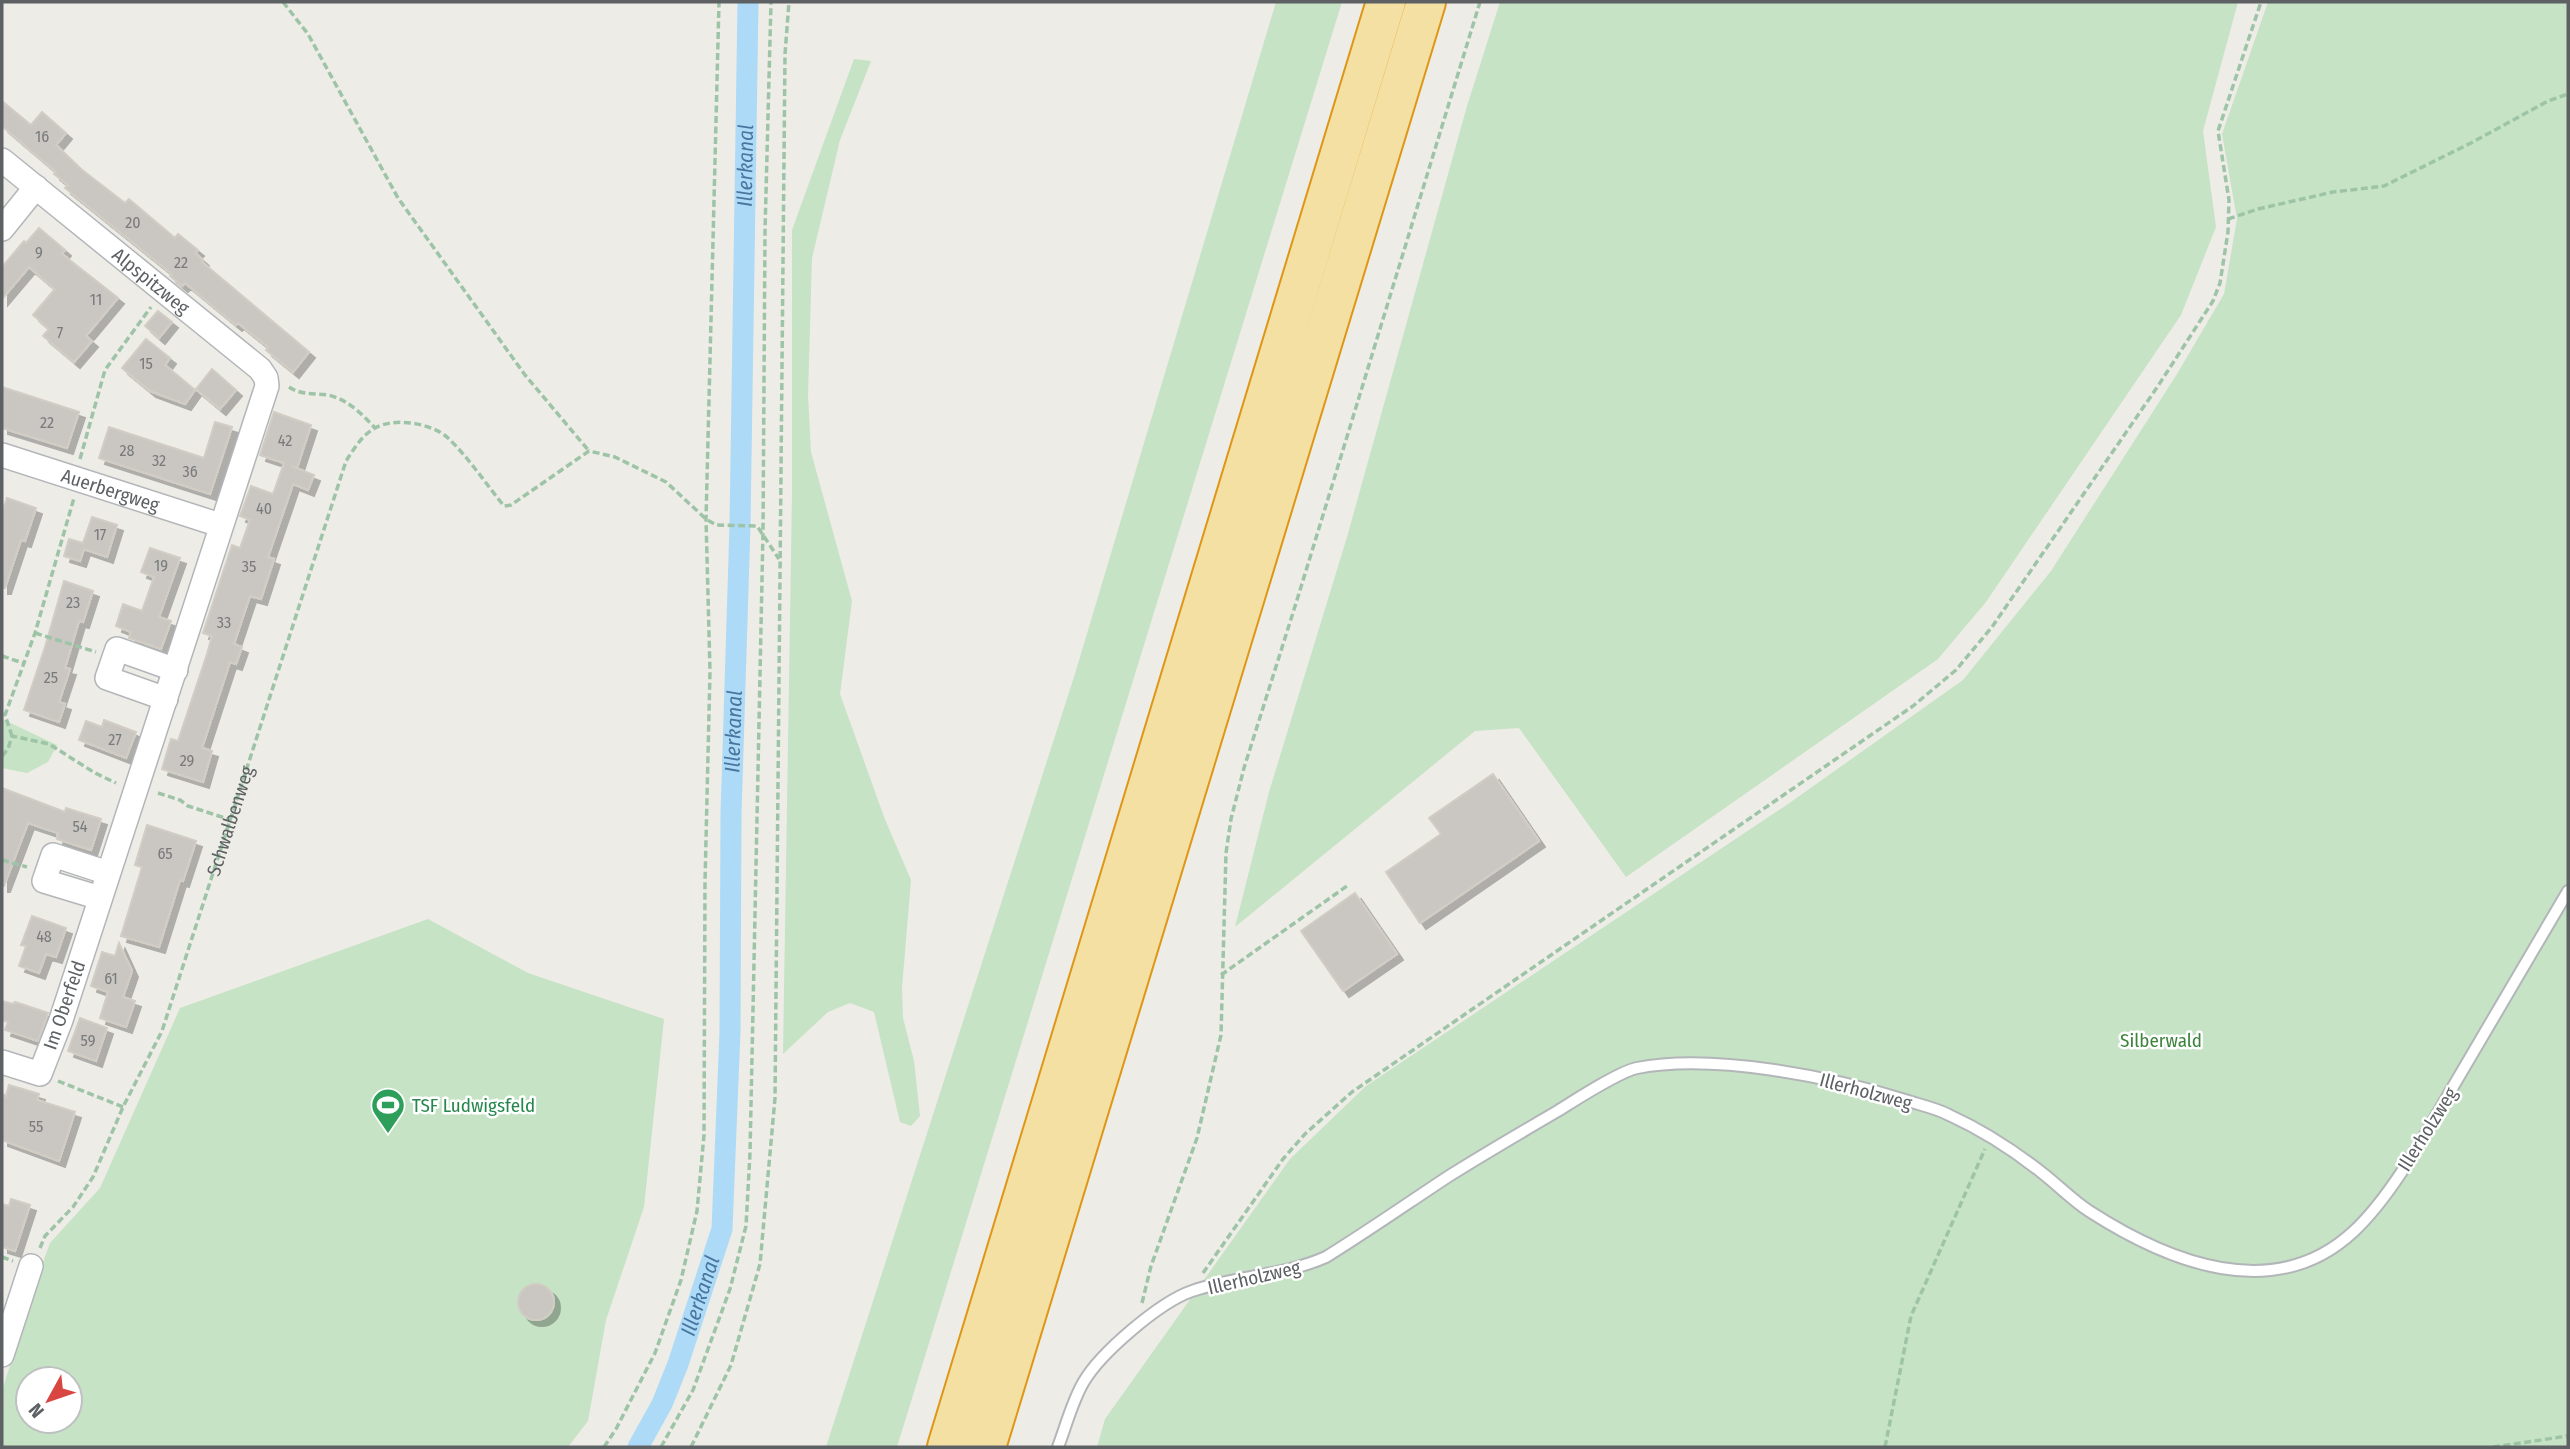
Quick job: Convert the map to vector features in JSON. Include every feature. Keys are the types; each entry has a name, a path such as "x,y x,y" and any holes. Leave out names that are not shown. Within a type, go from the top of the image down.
{"highway":[{"path":"947,1447 1386,2"},
{"path":"986,1447 1426,2"}],"street":[{"name":"Alpspitzweg","path":"2,160 260,369 266,378"},
{"path":"6,215 36,187"},
{"path":"137,786 267,386 266,378"},
{"name":"Auerbergweg","path":"2,455 220,525"},
{"path":"166,699 107,677 117,649 176,670"},
{"name":"Im Oberfeld","path":"2,1062 40,1074 61,1020 137,786"},
{"path":"100,898 44,881 53,855 108,873"},
{"path":"2,1355 31,1266"}],"lane":[{"name":"Illerholzweg","path":"1058,1447 1083,1383 1105,1356 1137,1325 1189,1292 1304,1266 1326,1257 1451,1174 1634,1068 1712,1064 1820,1077 1884,1093 1945,1113 1991,1136 2046,1175 2086,1210 2138,1240 2197,1264 2232,1272 2266,1271 2299,1265 2331,1250 2355,1230 2396,1178 2428,1131 2568,891"}],"path":[{"path":"283,2 308,34 398,198 525,375 589,451 615,457 666,482 716,525 757,526 780,561"},
{"path":"604,1447 655,1353 681,1280 697,1211 704,1135 704,922 710,671 706,519 719,2"},
{"path":"661,1447 693,1391 730,1289 746,1226 750,1153 763,533 765,217 771,2"},
{"path":"691,1447 731,1365 760,1264 775,1098 785,54 789,2"},
{"path":"1137,1325 1151,1266 1198,1138 1221,1035 1226,853 1231,819 1244,768 1480,2"},
{"path":"1189,1292 1283,1159 1305,1134 1352,1092 1913,706 1956,670 2000,615 2158,386 2213,301 2220,283 2228,219 2228,200 2218,131 2260,2"},
{"path":"2228,219 2258,209 2333,192 2384,186 2548,101 2568,94"},
{"path":"2,756 8,749 12,736 5,715 35,633 76,490 105,370 162,290"},
{"path":"266,378 277,378 298,393 331,396 347,403 375,428 413,424 447,437 504,506 511,506 589,451"},
{"name":"Schwalbenweg","path":"31,1266 45,1236 73,1207 93,1177 123,1107 162,1031 346,461 355,446 375,428"},
{"path":"35,633 114,657"},
{"path":"2,656 23,663"},
{"path":"12,736 48,744 116,783 137,786 231,820"},
{"path":"1221,975 1346,886"},
{"path":"40,1074 123,1107"},
{"path":"1885,1447 1911,1316 1991,1136"},
{"path":"2493,1447 2568,1436"}],"green space":[{"path":"1276,2 1342,2 897,1447 826,1447 1074,677"},
{"path":"1500,2 2238,2 2203,131 2216,227 2181,315 1986,602 1938,659 1626,877 1519,728 1475,731 1235,927 1269,792 1347,537 1467,106"},
{"name":"Silberwald","path":"2268,2 2568,2 2568,1447 1097,1447 1105,1419 1290,1159 1366,1086 1788,804 1963,680 2051,571 2177,374 2224,294 2237,219 2222,134"},
{"path":"854,59 871,61 840,140 812,258 808,395 811,452 852,601 840,694 884,817 911,880 902,988 903,1018 914,1061 920,1116 911,1126 900,1122 874,1012 850,1003 828,1012 783,1054 792,495 792,230"},
{"path":"2,719 57,745 48,762 27,773 2,768"},
{"name":"TSF Ludwigsfeld","path":"428,919 528,973 664,1019 644,1207 606,1320 588,1421 568,1447 2,1447 2,1391 50,1243 100,1188 180,1008"}],"building":[{"path":"2,101 31,125 42,112 66,133 56,145 81,169 125,203 129,199 175,238 178,234 198,250 195,253 202,262 309,352 293,372 266,350 268,347 238,323 236,325 185,283 182,286 170,276 172,274 65,188 68,185 54,174 56,172 2,126"},
{"path":"39,228 65,250 62,254 118,298 86,336 92,341 74,362 43,336 49,329 33,315 55,289 29,267 2,299 2,267"},
{"path":"158,311 172,322 159,338 145,326"},
{"path":"146,339 170,358 165,365 195,390 185,404 150,391 122,368"},
{"path":"212,369 236,390 220,409 196,389"},
{"path":"2,387 79,412 67,448 2,428"},
{"path":"274,412 311,425 297,468 291,466 314,475 308,490 293,484 268,557 274,559 261,599 250,596 234,644 242,647 236,664 230,662 202,748 212,751 203,782 162,769 171,739 178,741 207,654 212,636 203,633 232,545 240,548 250,520 240,516 251,486 273,494 284,463 260,455"},
{"path":"215,422 232,427 210,494 99,458 109,427 204,458"},
{"path":"7,498 36,508 25,541 21,540 5,588 2,588 2,512"},
{"path":"92,517 117,525 107,557 84,549 80,561 64,556 69,539 83,543"},
{"path":"150,548 180,558 159,617 171,621 161,649 129,638 131,632 116,626 123,604 142,611 154,577 141,572"},
{"path":"64,581 93,591 83,622 79,621 65,668 70,669 59,702 65,704 59,722 24,710"},
{"path":"104,720 136,732 126,758 79,740 86,721 102,727"},
{"path":"1493,774 1539,841 1420,923 1386,872 1441,834 1429,818"},
{"path":"2,788 65,812 66,808 101,819 91,850 57,839 58,833 28,823 2,886"},
{"path":"147,825 196,841 183,881 180,880 159,947 121,936 142,867 135,865"},
{"path":"1355,893 1397,954 1343,991 1301,931"},
{"path":"32,916 66,928 56,957 46,954 39,973 19,966 26,946 21,945"},
{"path":"119,943 132,971 123,997 135,1001 126,1027 100,1018 108,992 91,986 102,952 115,956"},
{"path":"2,1001 13,1004 15,1002 48,1013 38,1041 5,1030 8,1022 2,1020"},
{"path":"80,1018 107,1028 96,1061 68,1051"},
{"path":"9,1085 39,1094 37,1100 75,1112 59,1161 2,1140 2,1094 6,1096"},
{"path":"11,1199 30,1205 15,1251 2,1247 2,1204 9,1206"},
{"path":"536,1284 549,1289 554,1302 549,1315 536,1320 523,1315 518,1302 523,1289"}],"waterway":[{"name":"Illerkanal","path":"638,1447 662,1404 678,1364 722,1229 730,1032 731,814 740,525 748,2"}],"place":[{"name":"TSF Ludwigsfeld","path":"388,1135"}]}
